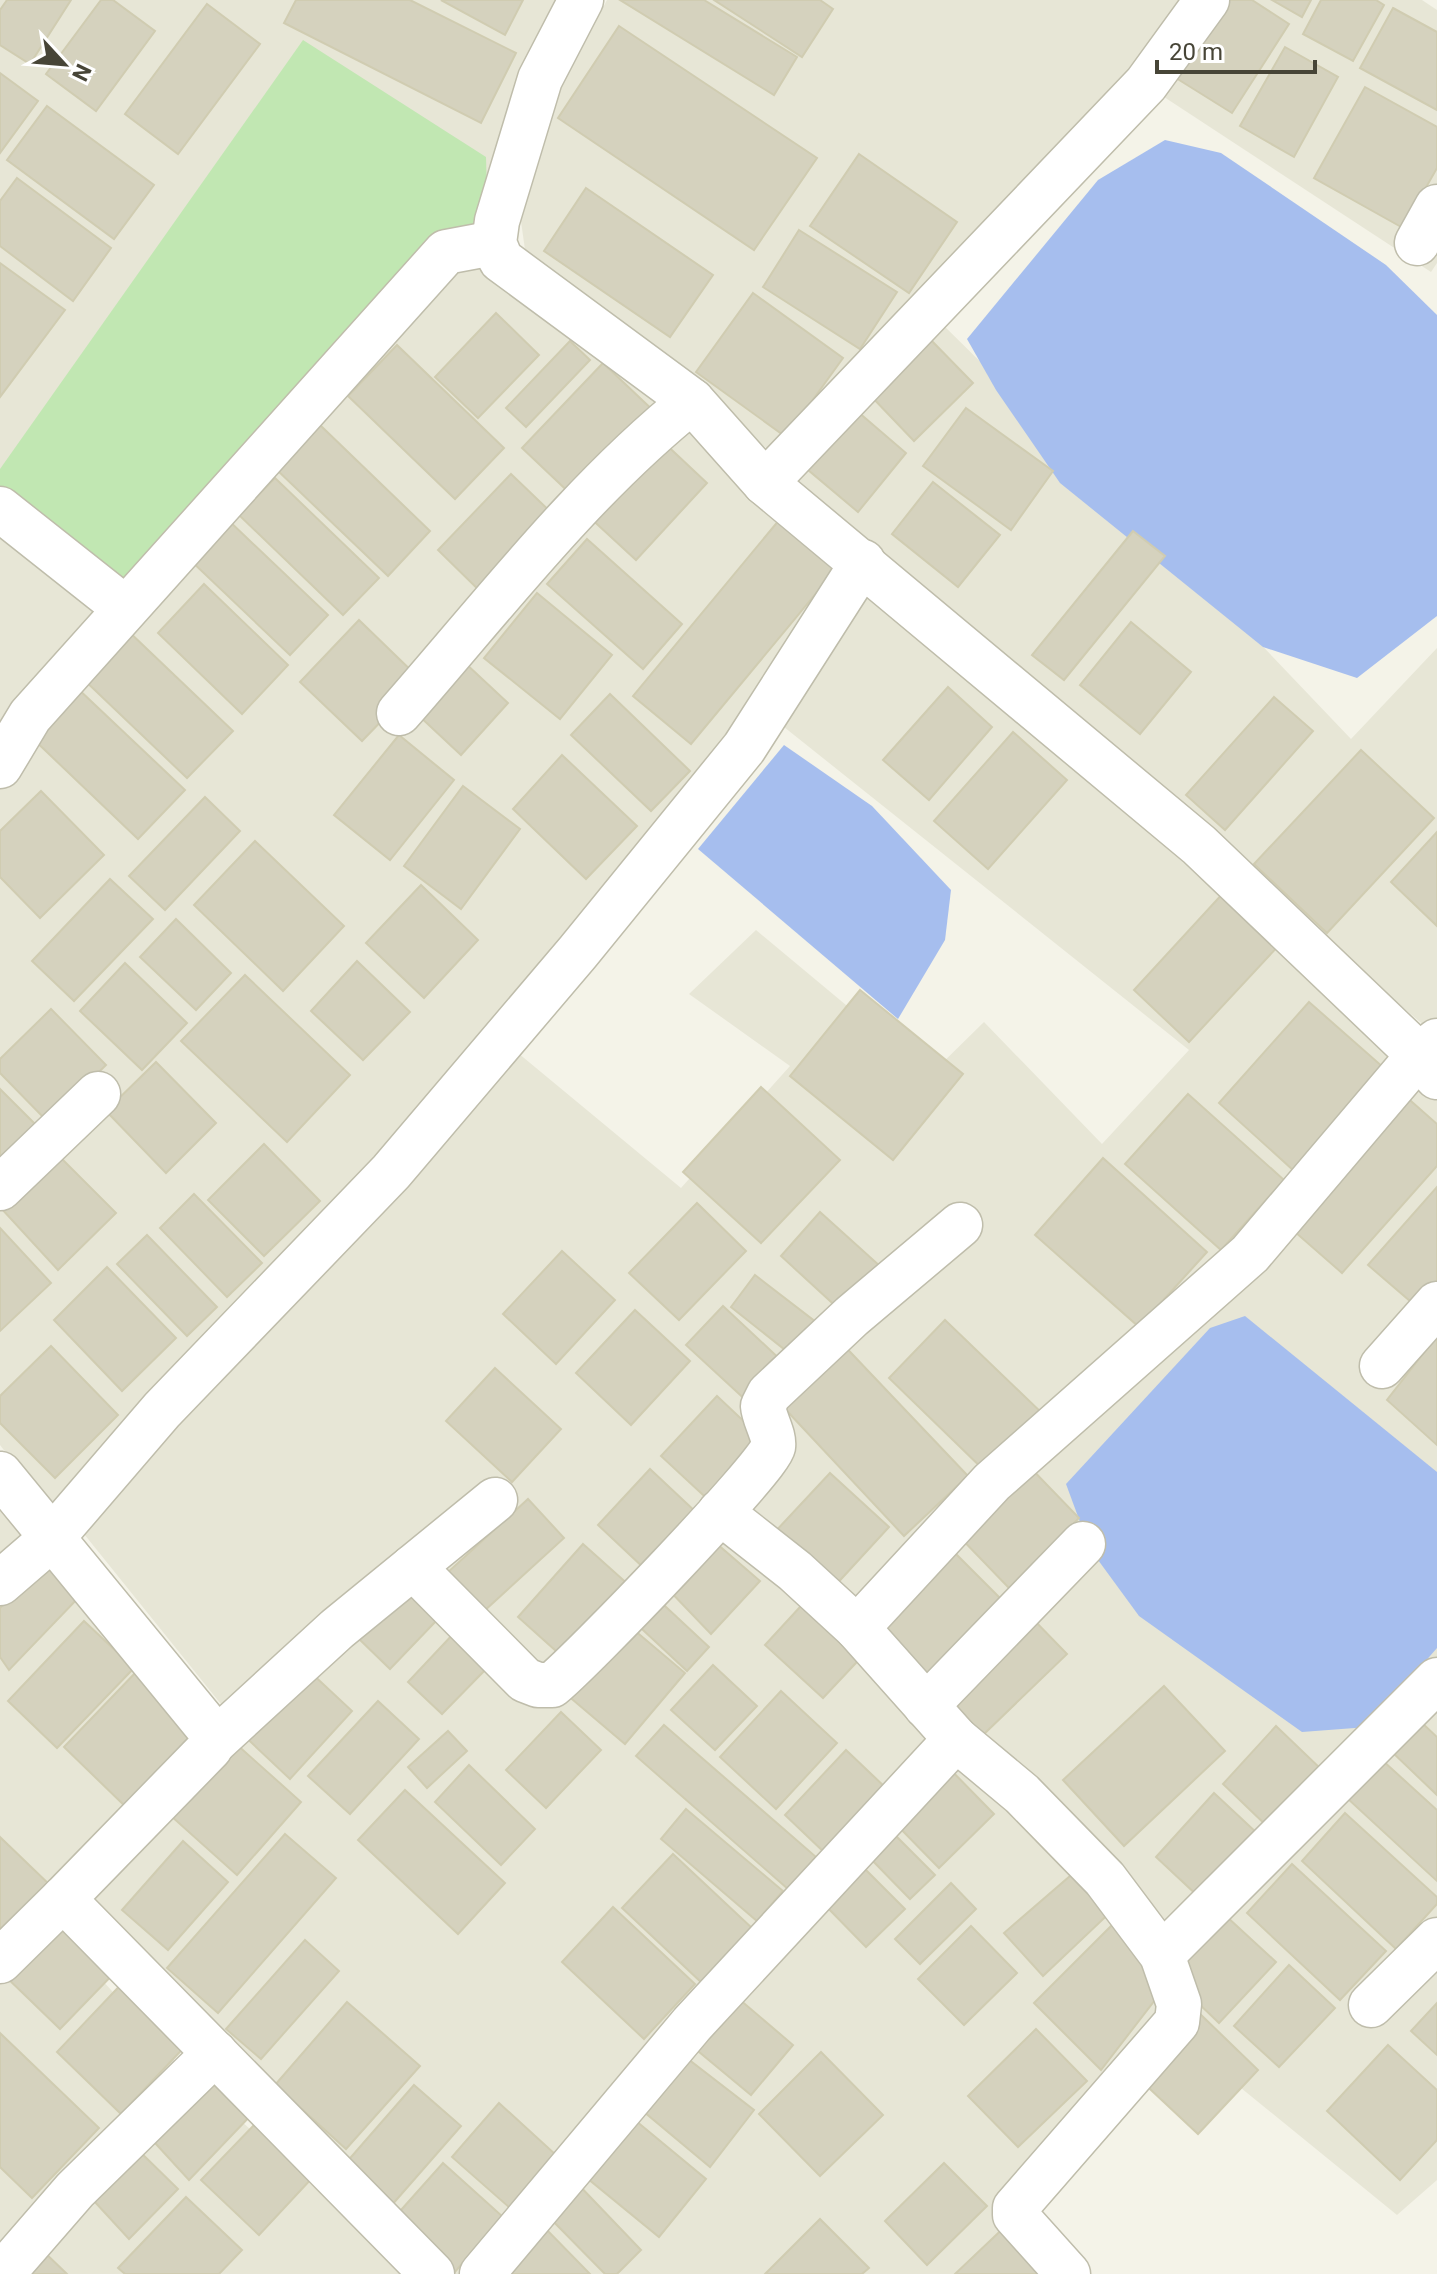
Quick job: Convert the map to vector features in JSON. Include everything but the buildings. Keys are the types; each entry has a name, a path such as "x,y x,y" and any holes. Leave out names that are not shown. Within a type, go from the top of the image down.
{"street":[{"path":"581,0 540,79 497,221 494,243 501,260 692,401 765,483 1199,845 1431,1058 1250,1254 992,1482 857,1628"},
{"path":"765,483 1146,84 1207,0"},
{"path":"0,766 30,716 446,252 494,243"},
{"path":"399,713 575,512 643,441 692,401"},
{"path":"0,509 125,608"},
{"path":"0,1583 51,1539 162,1410 391,1172 578,952 744,748 863,562"},
{"path":"0,1188 98,1094"},
{"path":"413,1567 525,1680 538,1685 552,1685 720,1512 773,1447 763,1406 769,1394 852,1316 960,1225"},
{"path":"1382,1366 1437,1304"},
{"path":"0,1474 215,1736 215,1741"},
{"path":"0,1961 215,1741 337,1629 495,1500"},
{"path":"720,1512 795,1571 857,1628 956,1739 1022,1794 1105,1879 1162,1955 1179,2004 1177,2022 1015,2208 1015,2215 1068,2274"},
{"path":"926,1706 1083,1544"},
{"path":"1162,1955 1437,1680"},
{"path":"482,2274 692,2024 956,1739"},
{"path":"63,1899 432,2274"},
{"path":"1371,2005 1437,1940"},
{"path":"2,2274 75,2190 215,2053"}],"shaded area":[{"path":"0,0 566,0 503,120 508,271 851,573 741,735 341,1202 49,1509 0,1445"},
{"path":"607,0 1195,0 777,456 528,271 517,193 559,87"},
{"path":"1222,0 1422,0 1437,10 1437,263 1431,272 1158,93"},
{"path":"933,315 1168,547 1351,739 1437,648 1437,1019 1426,1027 778,477"},
{"path":"861,586 1284,934 1437,1099 1437,2180 1397,2215 1171,2031 1007,2212 1055,2274 441,2274 73,1898 237,1724 80,1529 518,1053 681,1188 790,1066 689,994 756,930 930,1075 984,1022 1102,1144 1189,1050 784,727 824,662"},
{"path":"0,1499 195,1751 46,1918 177,2063 410,2274 0,2274"}],"green space":[{"path":"303,40 486,157 488,230 143,604 0,500 0,469"}],"water":[{"path":"1165,140 1221,153 1386,265 1437,315 1437,616 1357,678 1263,647 1060,483 996,390 967,339 1098,180"},
{"path":"784,745 872,806 951,890 945,940 898,1019 698,849"},
{"path":"1245,1316 1437,1472 1437,1648 1368,1727 1302,1732 1139,1616 1090,1549 1066,1484 1210,1328"}]}
